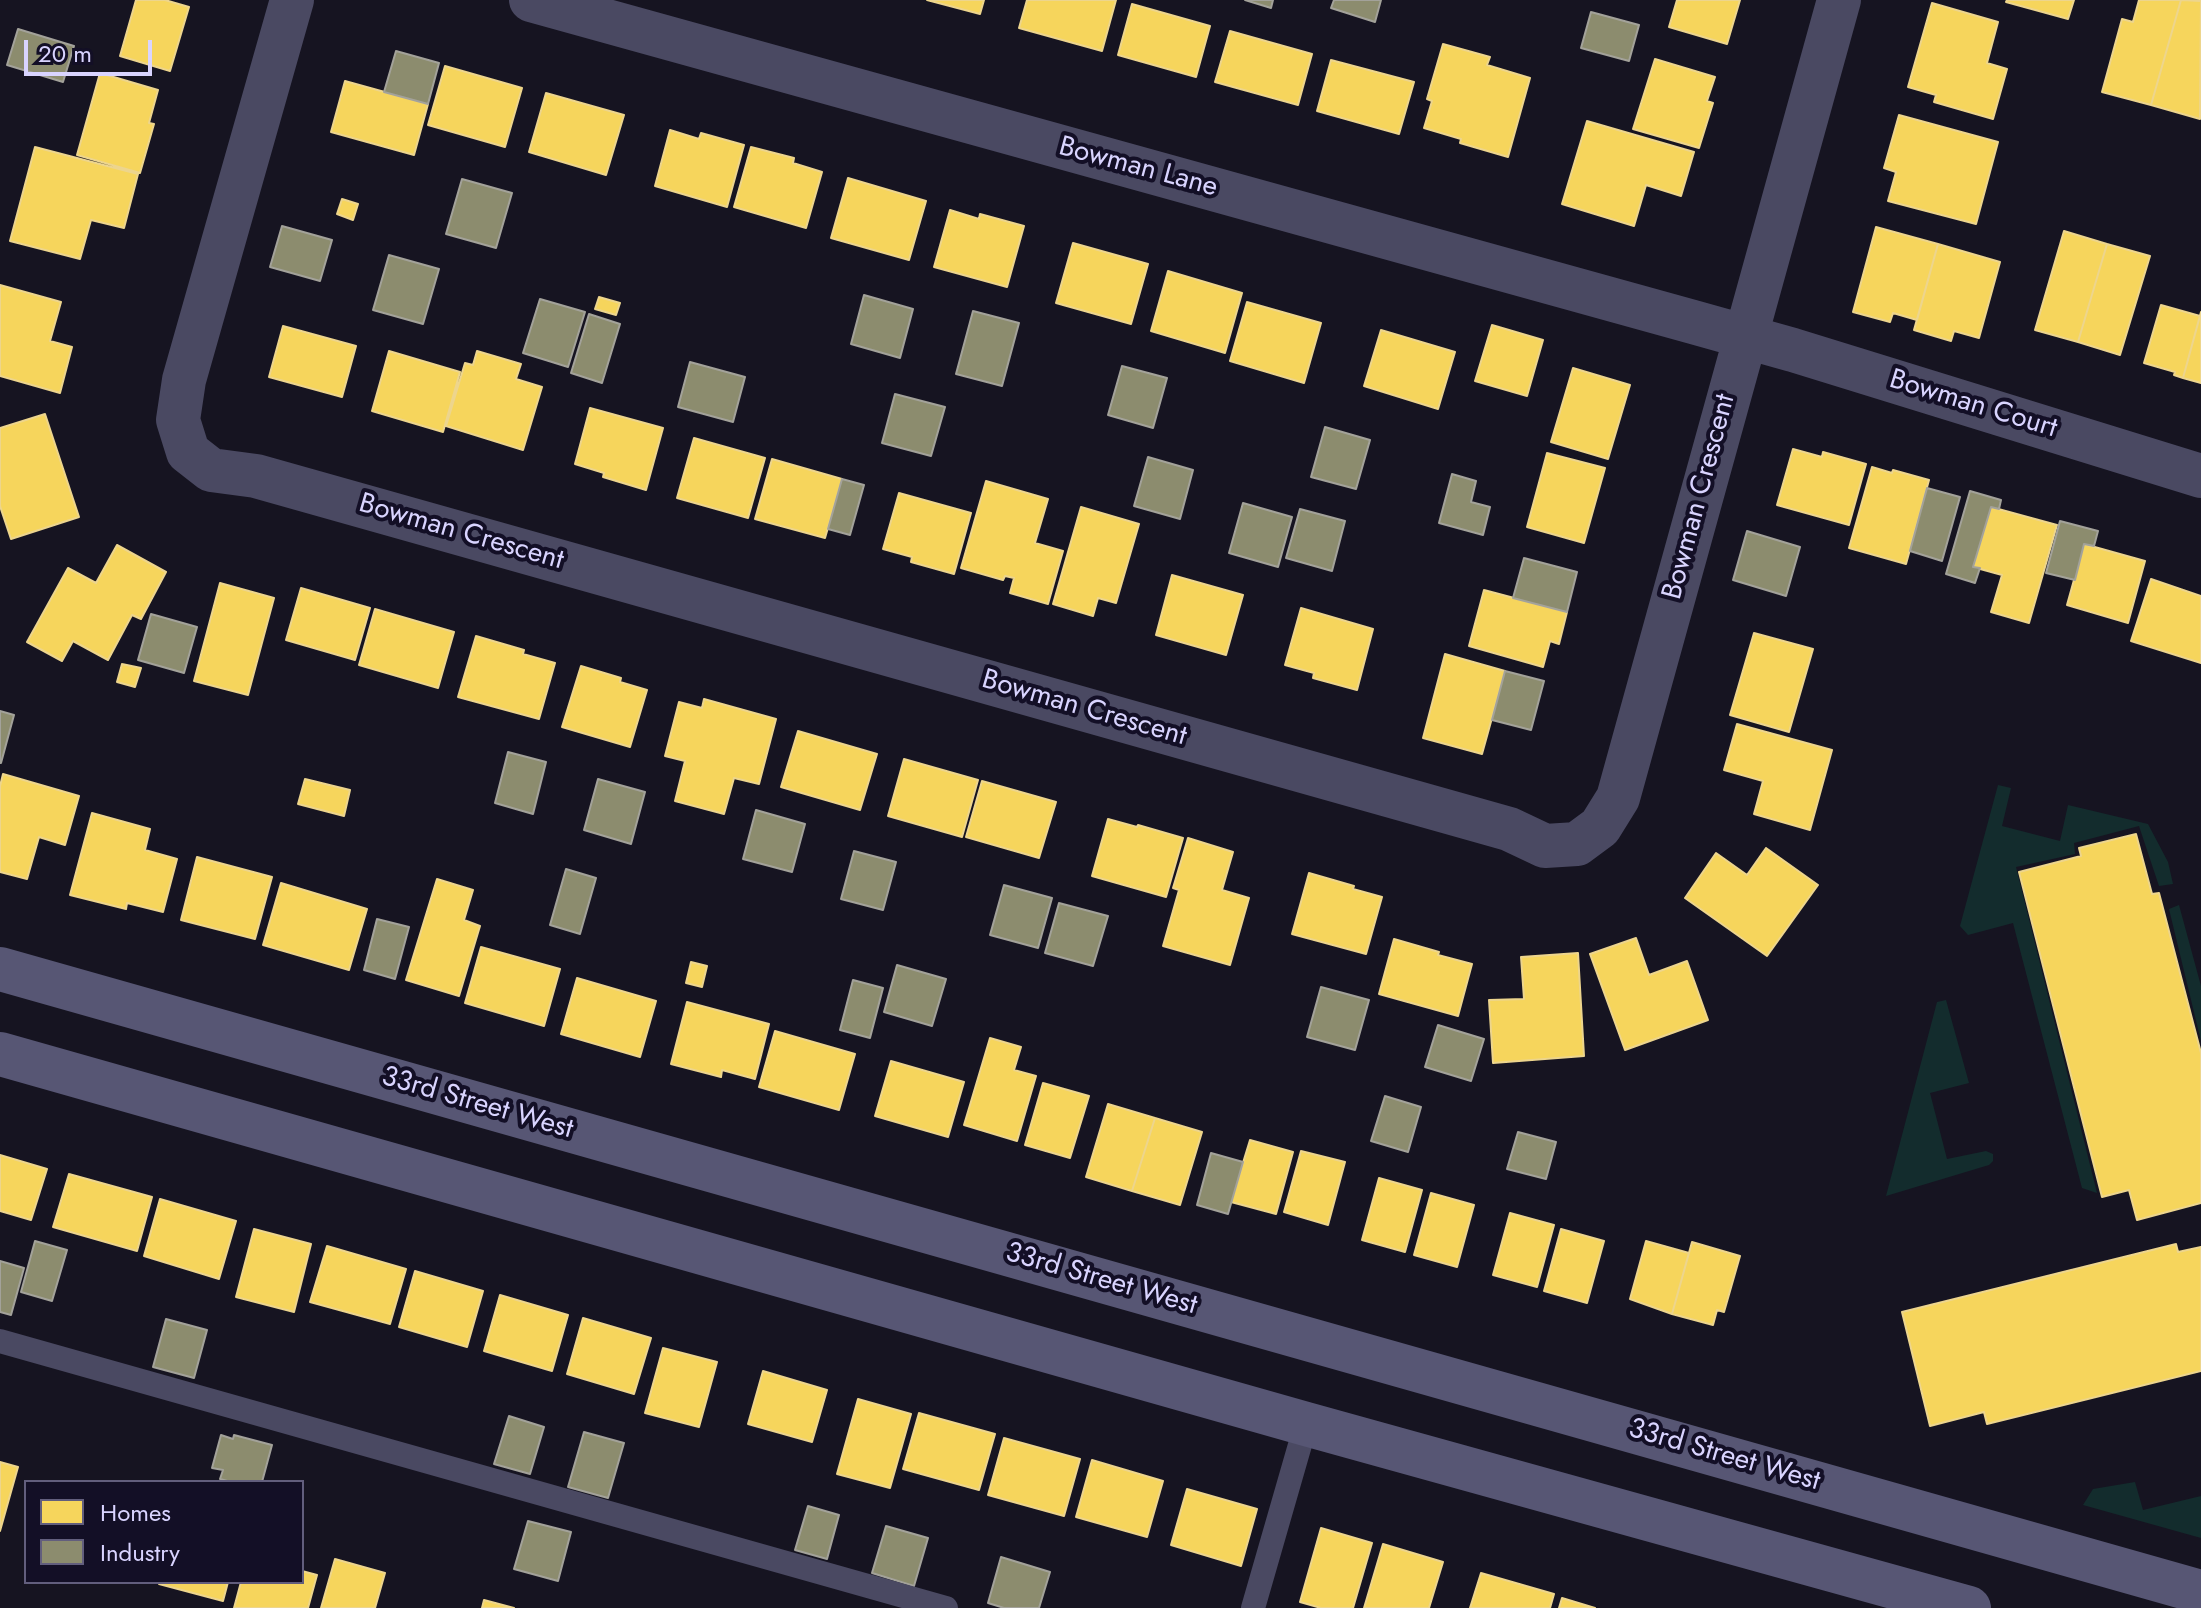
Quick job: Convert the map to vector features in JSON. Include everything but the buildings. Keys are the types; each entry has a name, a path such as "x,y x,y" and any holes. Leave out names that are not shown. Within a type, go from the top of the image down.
{"main road":[{"name":"33rd Street West","path":"0,969 2201,1592"},
{"path":"0,1054 1306,1424 1969,1608"}],"street":[{"name":"Bowman Crescent","path":"292,0 184,380 178,420 188,452 211,470 272,480 1509,829 1545,846 1577,844 1600,827 1618,798 1839,0"},
{"name":"Bowman Lane","path":"531,0 1744,337"},
{"name":"Bowman Court","path":"1744,337 2201,476"}],"lane":[{"path":"0,1341 946,1608"},
{"path":"1253,1608 1306,1424"}],"green space":[{"path":"1998,785 2011,788 2002,826 2060,841 2068,805 2148,824 2168,862 2173,884 2159,886 2139,826 2074,843 2075,854 2016,867 2097,1193 2082,1188 2013,923 1968,935 1960,926"},
{"path":"2179,905 2201,986 2201,1041 2169,909"},
{"path":"1946,1000 1969,1083 1930,1093 1947,1159 1986,1151 1993,1154 1993,1161 1989,1165 1886,1196 1937,1002"},
{"path":"2135,1482 2143,1510 2201,1496 2201,1538 2083,1505 2093,1489"}]}
